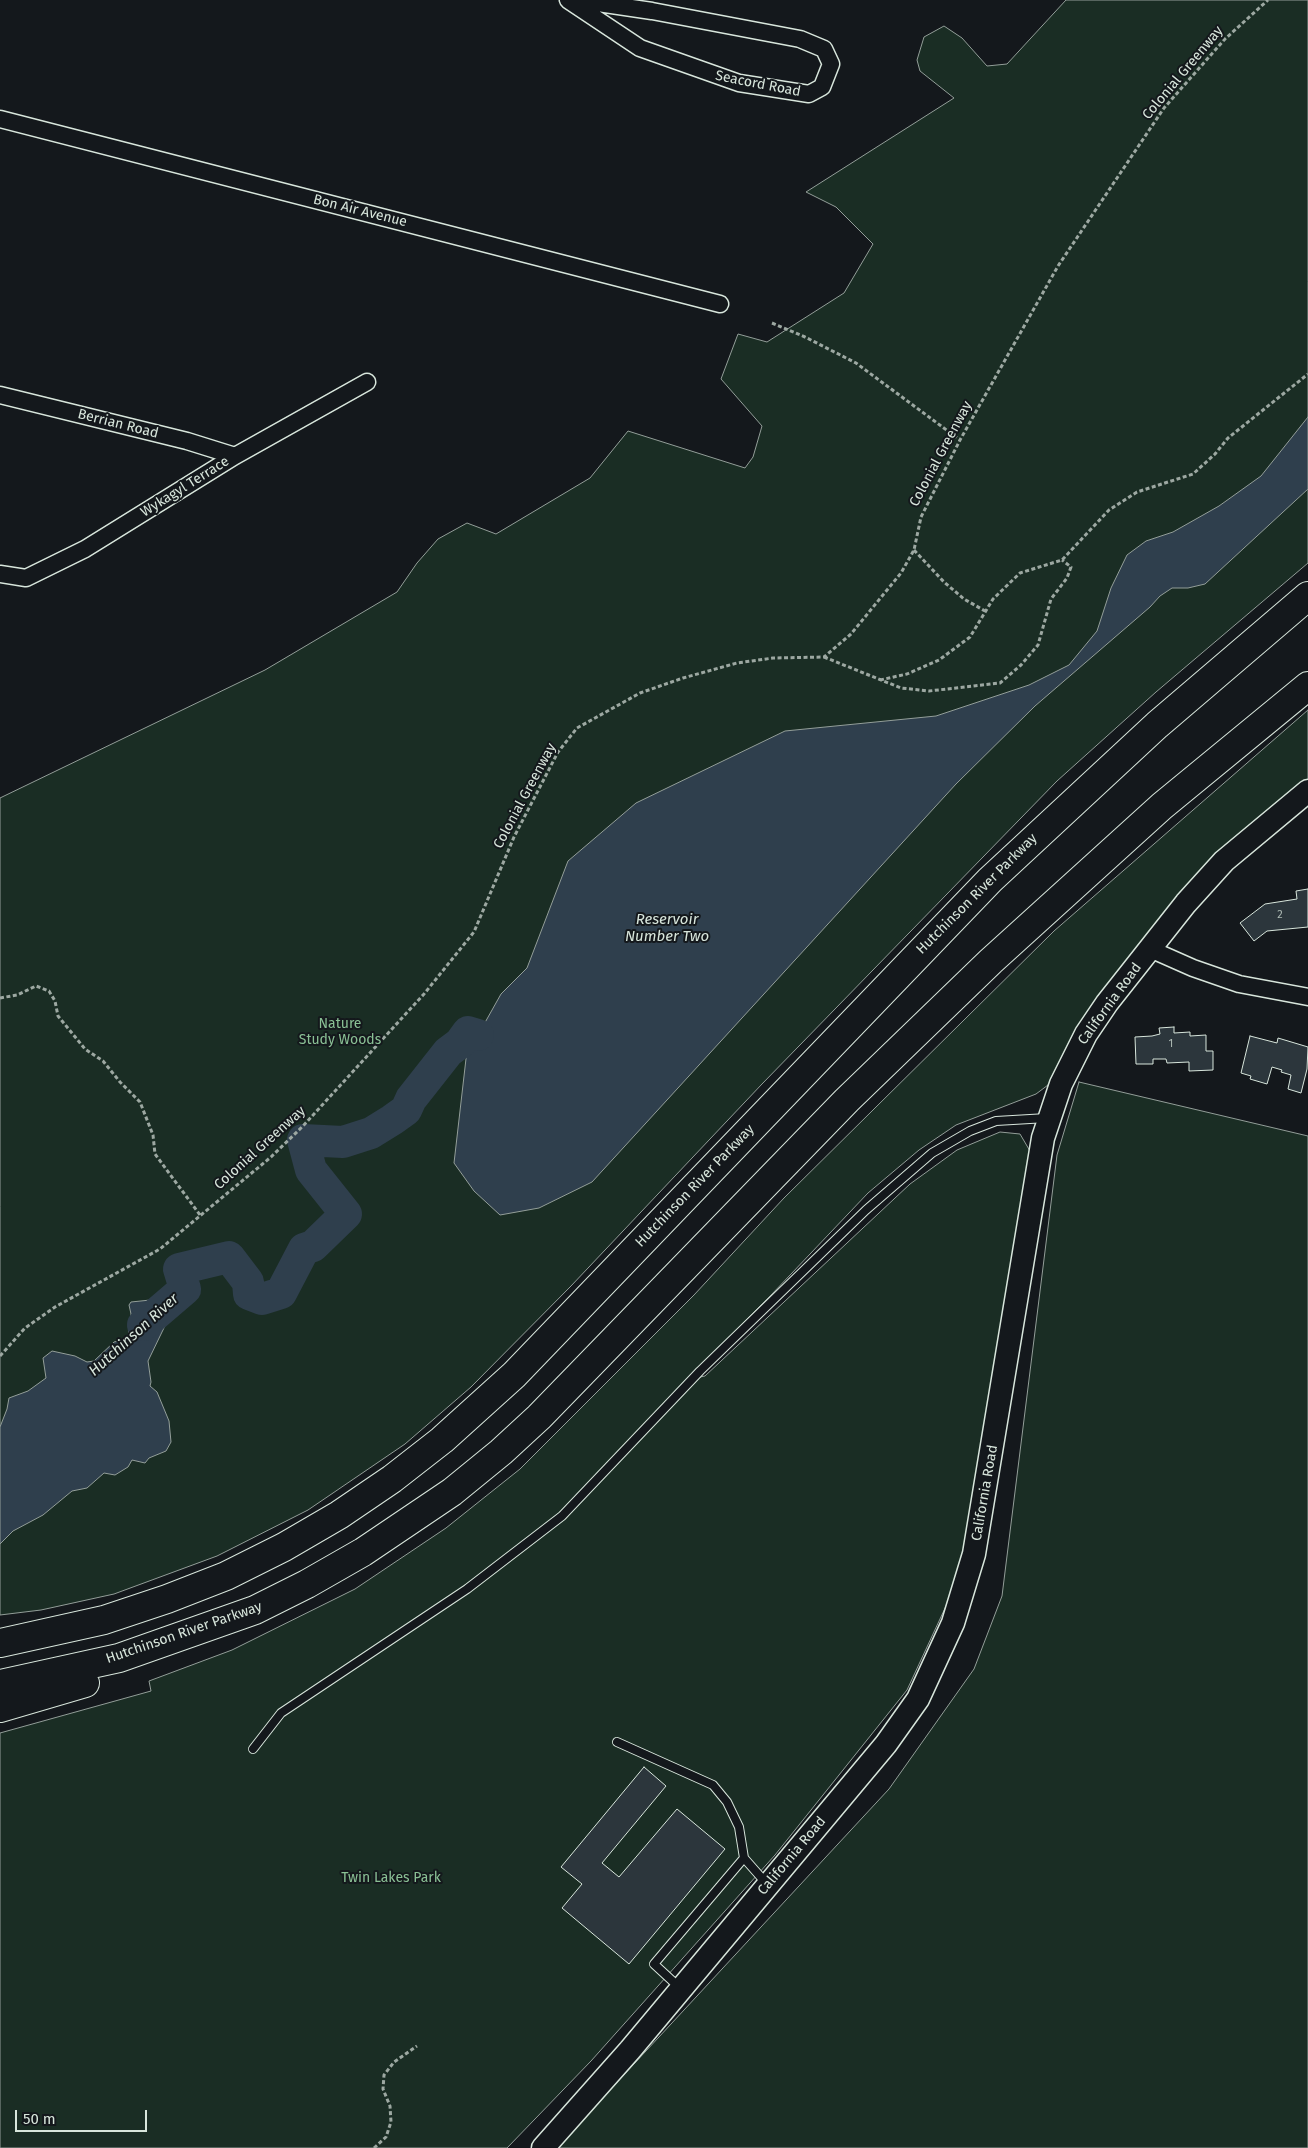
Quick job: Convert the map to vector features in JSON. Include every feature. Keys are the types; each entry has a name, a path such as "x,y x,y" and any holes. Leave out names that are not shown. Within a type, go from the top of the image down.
{"highway":[{"name":"Hutchinson River Parkway","path":"0,1644 104,1620 167,1599 255,1562 339,1515 392,1479 442,1440 514,1375 898,973 1024,847 1157,726 1308,596"},
{"path":"1244,738 1308,667"},
{"name":"Hutchinson River Parkway","path":"0,1684 91,1665 175,1640 255,1610 328,1573 393,1534 482,1468 545,1410 847,1100 939,1010 1113,849 1308,686"},
{"path":"0,1632 50,1634"},
{"path":"0,1708 73,1688 175,1640"}],"main road":[{"name":"California Road","path":"543,2148 768,1885 901,1723 918,1699 953,1623 966,1586 981,1520 1035,1184 1049,1117 1061,1084 1086,1034 1186,903 1224,861 1308,791"}],"street":[{"name":"Seacord Road","path":"568,0 640,48 739,83 809,94 822,87 831,64 824,49 800,39 652,10 578,0"},
{"name":"Bon Air Avenue","path":"0,119 720,304"},
{"name":"Wykagyl Terrace","path":"0,587 26,578 85,549 235,456 367,382"},
{"name":"Berrian Road","path":"0,395 187,441 235,456"},
{"path":"0,574 26,578"},
{"path":"1150,949 1192,968 1239,984 1308,998"}],"lane":[{"path":"253,1749 281,1713 467,1589 562,1516 700,1371 866,1210 932,1153 970,1131 996,1121 1049,1117"},
{"path":"617,1742 713,1784 727,1802 739,1827 744,1858 768,1885"},
{"path":"681,1989 654,1964 744,1858"}],"path":[{"name":"Colonial Greenway","path":"0,1356 25,1328 47,1312 160,1249 270,1157 303,1126 424,994 474,932 514,838 558,752 577,728 640,694 683,678 737,663 773,658 824,656 851,634 901,573 914,550 921,517 960,440 1058,266 1164,108 1225,39 1268,0"},
{"path":"772,323 805,337 856,363 960,440"},
{"path":"880,680 907,674 939,660 970,636 993,599 1020,573 1062,560 1109,510 1137,492 1194,474 1215,454 1228,438 1308,374"},
{"path":"914,550 944,582 964,599 985,611"},
{"path":"824,656 902,688 929,691 1000,683 1021,665 1038,645 1051,599 1067,578 1071,567 1062,560"},
{"path":"0,998 17,995 36,986 49,991 55,1000 58,1016 85,1049 103,1061 140,1102 153,1135 155,1154 200,1215"},
{"path":"374,2148 386,2137 391,2122 390,2106 384,2089 384,2074 394,2062 417,2046"}],"green space":[{"name":"Nature Study Woods","path":"1066,0 1308,0 1308,563 1156,692 1057,781 762,1084 571,1286 471,1387 405,1444 308,1510 217,1556 114,1594 41,1610 0,1615 0,798 265,670 397,592 417,563 438,539 467,523 496,534 590,478 628,431 745,468 753,457 762,426 721,379 738,334 767,342 844,293 873,244 836,207 806,192 954,98 920,71 917,60 924,37 944,26 962,38 987,66 1007,64"},
{"name":"Twin Lakes Park","path":"1308,710 1308,781 1241,834 1193,878 1092,1010 1048,1085 1036,1094 956,1125 919,1150 868,1193 772,1294 686,1380 705,1376 910,1184 957,1150 1000,1132 1020,1134 1030,1151 968,1536 953,1591 907,1690 775,1855 591,2061 507,2148 0,2148 0,1733 151,1691 149,1681 232,1650 355,1589 446,1528 520,1469 694,1295 784,1198 1054,931"},
{"path":"1079,1082 1308,1136 1308,2148 556,2148 889,1789 974,1669 1002,1596 1057,1155"}],"water":[{"name":"Reservoir Number Two","path":"1308,417 1308,489 1205,584 1188,588 1172,588 1160,596 1150,607 1035,706 956,784 592,1182 539,1208 500,1215 474,1191 454,1163 467,1050 478,1035 501,994 527,968 568,861 636,803 785,731 936,716 1029,685 1069,665 1097,631 1111,588 1127,555 1146,541 1173,532 1219,506 1261,476"},
{"path":"170,1295 175,1296 176,1303 148,1361 150,1386 157,1392 169,1421 171,1442 166,1451 149,1458 145,1463 132,1460 128,1467 115,1475 104,1473 87,1488 72,1491 43,1515 13,1531 0,1544 0,1427 9,1398 28,1391 46,1378 43,1358 52,1351 75,1356 87,1362 94,1361 114,1342 128,1339 131,1314 129,1305 131,1302 160,1299"}],"building":[{"path":"1308,889 1308,927 1267,931 1254,941 1240,923 1265,904 1297,899 1296,891"},
{"path":"1174,1027 1174,1033 1190,1032 1190,1036 1206,1035 1206,1051 1213,1051 1213,1070 1189,1071 1189,1062 1167,1063 1166,1059 1153,1059 1153,1064 1136,1064 1135,1037 1160,1034 1159,1028"},
{"path":"1250,1036 1277,1043 1278,1038 1308,1047 1307,1069 1301,1093 1288,1089 1291,1075 1281,1072 1282,1070 1272,1067 1267,1084 1250,1079 1251,1076 1241,1073"},
{"path":"644,1767 666,1786 602,1863 619,1877 677,1809 725,1849 629,1964 562,1908 582,1884 561,1867"}],"waterway":[{"name":"Hutchinson River","path":"143,1325 185,1289 179,1269 229,1257 248,1282 249,1294 262,1299 281,1293 304,1249 313,1246 346,1214 311,1170 303,1140 343,1142 371,1133 406,1110 411,1099 448,1052 460,1043 468,1032 478,1035"}]}
